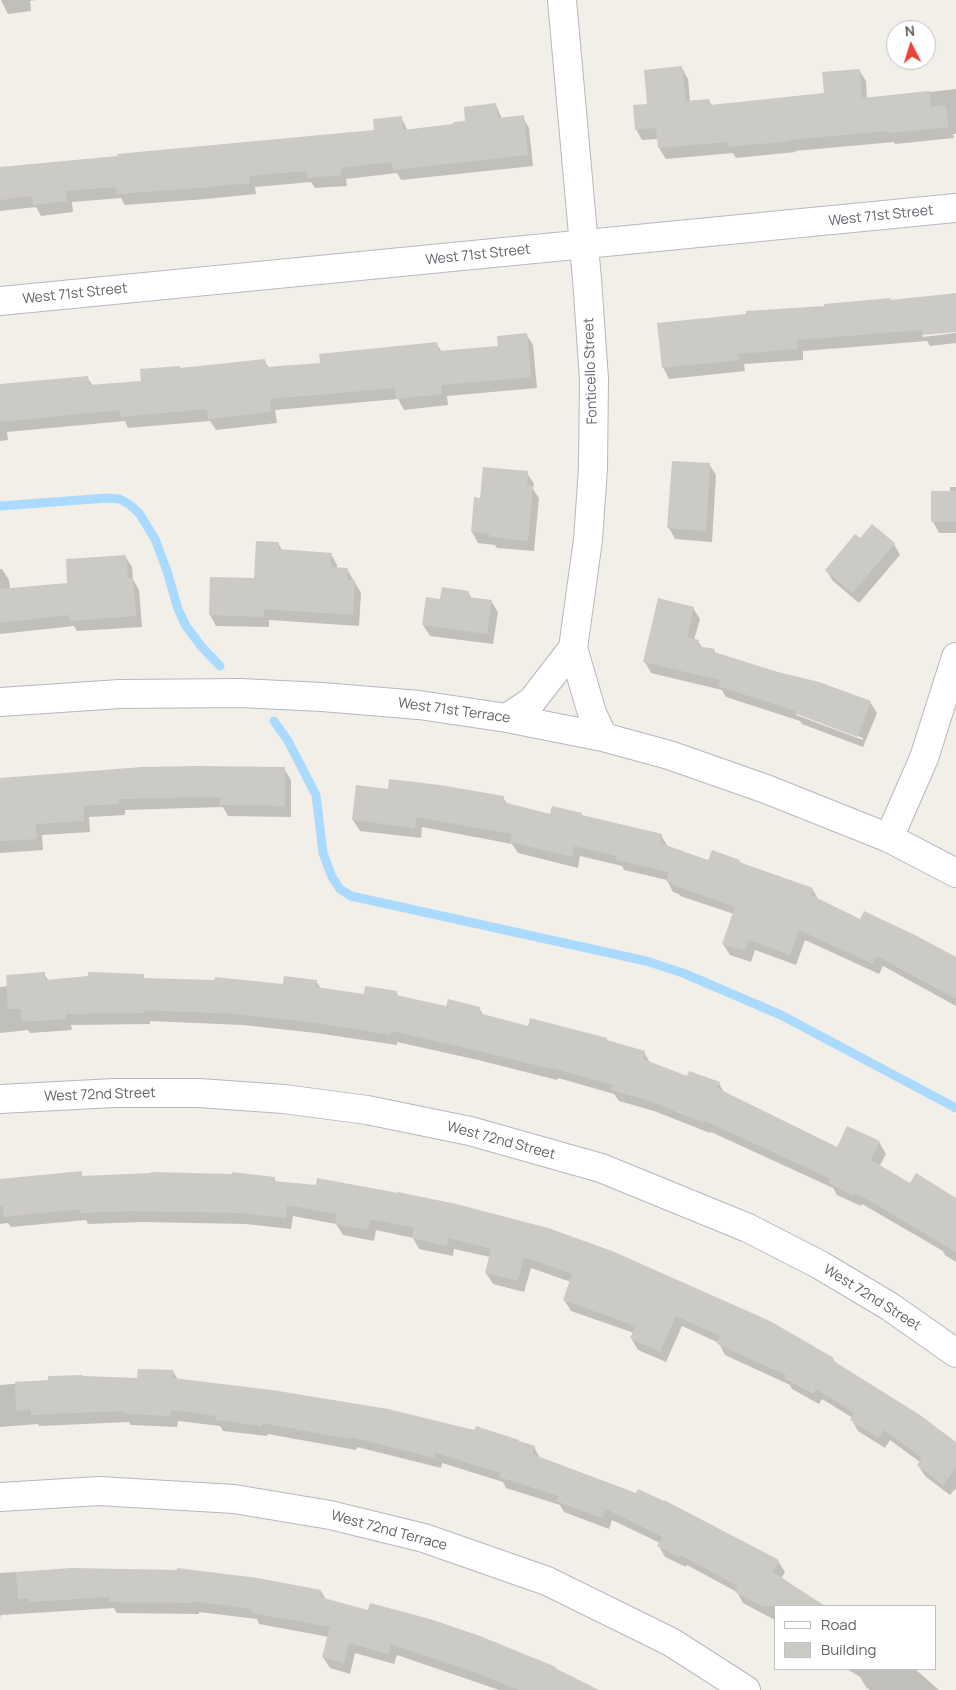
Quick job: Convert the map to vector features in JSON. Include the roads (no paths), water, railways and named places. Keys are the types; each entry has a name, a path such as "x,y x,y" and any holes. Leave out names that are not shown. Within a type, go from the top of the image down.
{"street":[{"name":"Fonticello Street","path":"562,0 594,378 593,468 588,540 574,648 592,713 603,737"},
{"name":"West 71st Street","path":"0,302 956,208"},
{"path":"507,718 532,700 574,648"},
{"path":"888,838 924,758 956,657"},
{"name":"West 71st Terrace","path":"0,702 120,694 240,693 419,705 507,718 603,737 669,755 757,786 888,838 956,874"},
{"name":"West 72nd Street","path":"0,1099 114,1093 199,1093 284,1099 367,1110 470,1131 601,1168 748,1228 820,1265 881,1301 956,1353"},
{"name":"West 72nd Terrace","path":"0,1497 99,1491 234,1499 330,1515 424,1538 547,1581 671,1642 746,1690"}],"waterway":[{"path":"0,506 107,498 120,499 130,505 139,513 155,539 178,609 186,626 201,646 220,666"},
{"path":"274,721 288,741 316,795 323,853 332,877 340,889 351,896 646,961 683,973 781,1015 956,1108"}]}
